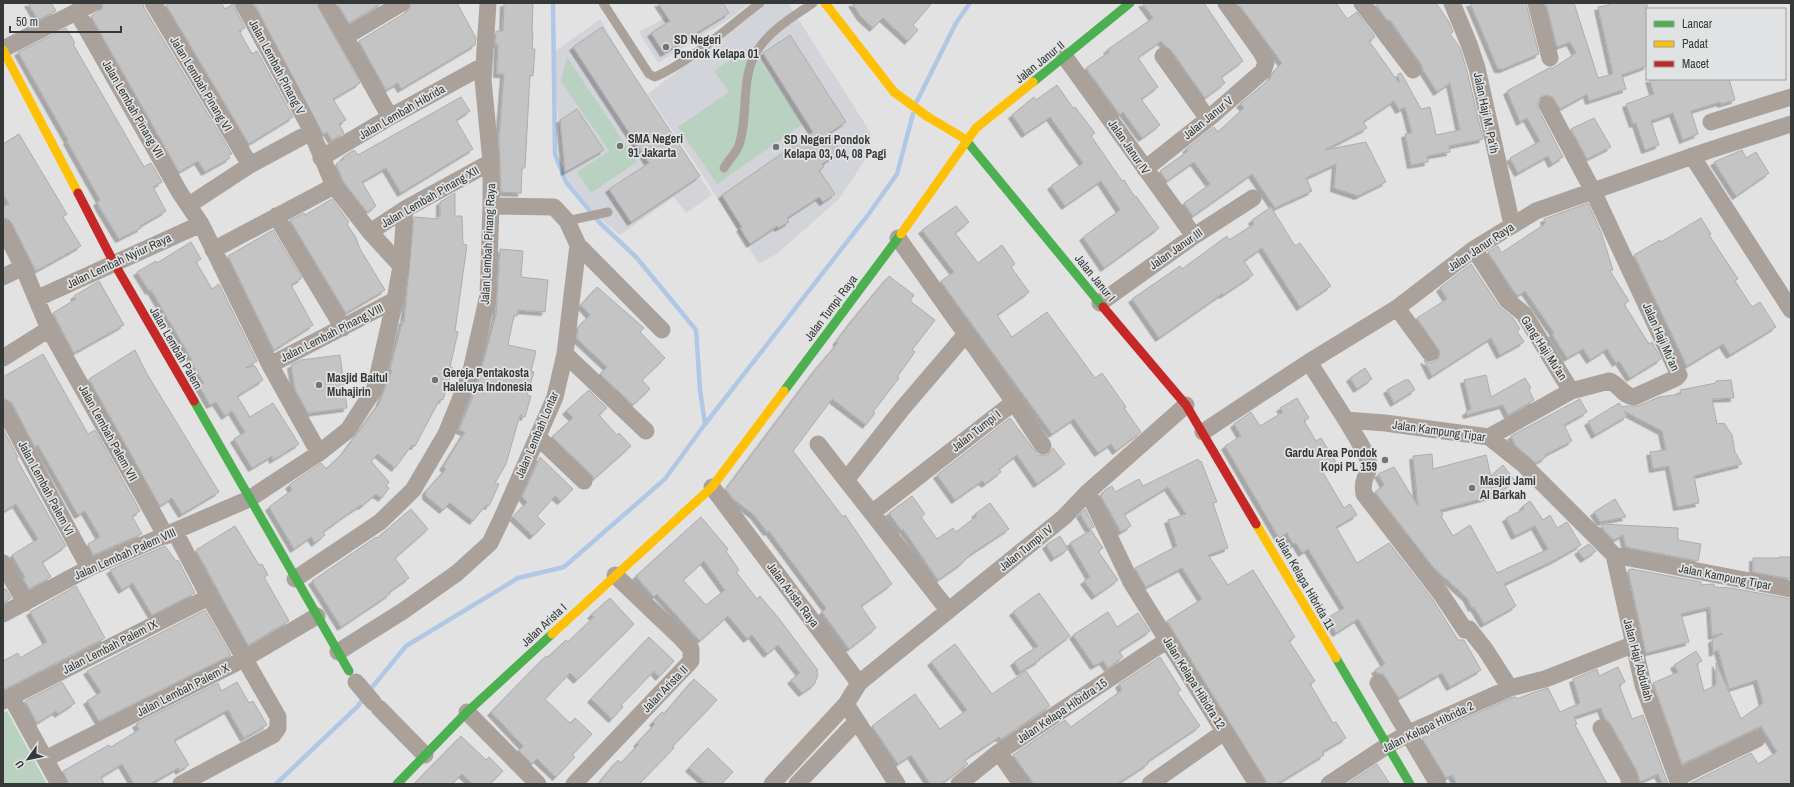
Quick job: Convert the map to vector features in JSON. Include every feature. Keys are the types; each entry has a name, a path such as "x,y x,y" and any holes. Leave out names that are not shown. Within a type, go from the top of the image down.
{"street":[{"path":"3,49 94,3"},
{"name":"Jalan Lembah Pinang VI","path":"152,3 250,165"},
{"name":"Jalan Lembah Pinang V","path":"243,3 311,132 334,186 370,232 401,266"},
{"path":"326,3 390,117"},
{"path":"345,37 402,3"},
{"name":"Jalan Lembah Pinang Raya","path":"295,579 380,522 413,490 446,434 470,375 488,295 491,162 482,80 488,3"},
{"path":"825,3 894,92 928,117 967,140"},
{"name":"Jalan Janur II","path":"967,140 976,128 1130,3"},
{"name":"Jalan Janur V","path":"1145,169 1260,76 1266,62 1261,52 1226,3"},
{"path":"1362,3 1413,70"},
{"name":"Jalan Haji M. Pa'ih","path":"1452,3 1477,68 1512,226"},
{"path":"1536,3 1550,58"},
{"name":"Jalan Lembah Pinang VII","path":"77,12 180,193 190,205 201,224"},
{"name":"Jalan Lembah Palem","path":"3,49 114,263 295,579 353,676"},
{"path":"1163,56 1208,119"},
{"name":"Jalan Janur IV","path":"1065,57 1194,236"},
{"name":"Jalan Lembah Hibrida","path":"321,158 390,117 483,66"},
{"path":"1711,122 1791,97"},
{"path":"1547,105 1593,191"},
{"name":"Jalan Janur Raya","path":"1203,432 1309,362 1397,308 1474,249 1536,211 1692,156 1791,124"},
{"path":"190,205 250,165 311,132"},
{"name":"Jalan Tumpi Raya","path":"712,487 898,238 967,140"},
{"name":"Jalan Janur I","path":"967,140 1186,406 1203,432"},
{"path":"1692,156 1791,310"},
{"name":"Jalan Lembah Pinang XII","path":"370,232 405,209 491,162"},
{"path":"213,250 334,186"},
{"name":"Jalan Haji Mu'an","path":"1571,391 1609,381 1613,382 1627,395 1634,397 1676,378 1679,375 1593,191"},
{"name":"Jalan Janur III","path":"1100,303 1194,236 1253,198"},
{"path":"491,206 554,207 575,219 578,244 662,330"},
{"name":"Jalan Lembah Palem VIII","path":"3,614 89,568 249,499 319,453 348,430 375,388 395,300 401,266 405,209"},
{"path":"276,216 343,328"},
{"name":"Jalan Lembah Nyiur Raya","path":"38,298 201,224"},
{"name":"Jalan Lembah Pinang VIII","path":"201,224 270,365 319,453"},
{"name":"Jalan Lembah Palem VII","path":"3,228 38,298 50,329 278,717 278,728 273,735 181,784"},
{"path":"898,238 1014,402 1043,446"},
{"name":"Jalan Lembah Lontar","path":"338,652 403,611 457,573 490,543 555,397 565,354 578,244"},
{"name":"Gang Haji Mu'an","path":"1474,249 1507,300 1524,314 1571,391"},
{"path":"3,277 23,267"},
{"name":"Jalan Lembah Pinang VIII","path":"270,365 395,300"},
{"path":"1397,308 1430,352"},
{"path":"3,358 50,329"},
{"path":"846,480 966,334"},
{"path":"565,354 646,431"},
{"path":"1309,362 1346,420 1367,458 1369,465 1362,484 1364,494 1441,594 1465,630 1469,629 1485,649 1510,688"},
{"path":"1489,437 1571,391"},
{"name":"Jalan Tumpi I","path":"873,512 1014,402"},
{"name":"Jalan Tumpi IV","path":"859,683 1064,517 1088,492 1186,406"},
{"name":"Jalan Lembah Palem VI","path":"3,408 89,568"},
{"name":"Jalan Kampung Tipar","path":"1346,420 1385,423 1489,437 1523,464 1614,555 1791,589"},
{"name":"Jalan Kelapa Hibrida 11","path":"1203,432 1410,784"},
{"path":"538,437 584,481"},
{"path":"818,444 873,512 948,610"},
{"name":"Jalan Arista I","path":"397,784 467,712 712,487"},
{"name":"Jalan Arista Raya","path":"712,487 859,683"},
{"name":"Jalan Kelapa Hibidra 12","path":"1088,492 1131,582 1166,641 1257,784"},
{"name":"Jalan Haji Abdullah","path":"1614,555 1632,645 1643,685 1678,781"},
{"path":"3,562 25,603"},
{"name":"Jalan Arista II","path":"574,784 691,661 691,649 615,575"},
{"name":"Jalan Lembah Palem IX","path":"7,699 208,597"},
{"name":"Jalan Lembah Palem X","path":"45,759 244,659 317,616"},
{"name":"Jalan Kelapa Hibidra 15","path":"959,784 999,752 1166,641"},
{"name":"Jalan Kelapa Hibrida 2","path":"1329,784 1409,733 1510,688 1545,679 1632,645"},
{"path":"353,676 376,705 424,755"},
{"path":"772,784 846,704 859,683"},
{"path":"1378,683 1438,784"},
{"path":"7,699 59,784"},
{"path":"846,704 897,784"},
{"path":"467,712 538,784"},
{"path":"797,784 857,721"},
{"path":"1601,728 1628,776 1630,784"},
{"path":"1150,784 1224,732"},
{"path":"1678,781 1757,739"},
{"path":"999,752 1021,784"}],"lane":[{"path":"603,3 649,74 655,77 666,72 687,58 760,3"},
{"path":"724,168 738,147 742,135 749,68 756,52 770,34 813,3"},
{"path":"575,219 608,212"}],"shaded area":[{"name":"SD Negeri Pondok Kelapa 01","path":"656,3 750,3 731,18 658,63 639,32 665,18"},
{"name":"SD Negeri Pondok Kelapa 03, 04, 08 Pagi","path":"765,3 788,3 871,133 865,160 839,199 778,253 759,264 702,174 648,94"},
{"name":"SMA Negeri 91 Jakarta","path":"600,19 646,96 712,195 686,213 674,197 620,235 597,216 563,174 554,52"}],"green space":[{"path":"750,46 803,124 717,184 678,127 729,92 714,71"},
{"path":"567,57 637,162 591,193 577,172 609,151 561,81"},
{"path":"7,711 47,784 5,784 3,781 3,713"}],"building":[{"path":"28,3 51,3 56,11 38,20"},
{"path":"104,3 143,3 144,8 232,154 228,155 230,158 205,172 198,161 179,172 91,16 102,9"},
{"path":"165,3 221,3 225,9 233,4 245,28 239,31 252,54 257,51 293,117 249,144"},
{"path":"254,3 316,3 360,83 333,99 346,120 339,124 344,133 332,140 327,132 323,134"},
{"path":"337,3 382,3 349,23"},
{"path":"412,3 457,3 476,38 475,45 401,89 398,83 386,90 359,41 407,12"},
{"path":"504,3 533,3 532,49 535,49 533,76 530,75 525,168 522,168 521,193 501,192 499,138 504,74 497,74 498,44 495,44 496,31 503,31"},
{"name":"SD Negeri Pondok Kelapa 01","path":"658,3 723,3 729,13 664,53 651,33 670,21"},
{"path":"852,3 932,3 913,25 918,30 908,41 883,18 873,28 861,17"},
{"path":"1142,3 1204,3 1243,61 1221,77 1225,83 1205,98 1171,50 1161,41 1140,56 1138,58 1158,87 1141,99 1160,125 1142,138 1123,112 1120,115 1086,68 1109,52 1107,50 1153,18"},
{"path":"1238,3 1336,3 1347,19 1357,12 1375,37 1369,41 1399,83 1398,74 1401,73 1421,109 1430,107 1436,135 1460,130 1450,83 1437,92 1423,70 1421,64 1390,20 1388,21 1375,3 1436,3 1449,22 1453,32 1450,34 1460,48 1483,139 1449,146 1450,152 1427,156 1428,162 1411,165 1405,134 1412,133 1405,107 1399,110 1394,101 1363,122 1367,128 1325,150 1366,142 1386,182 1358,196 1334,188 1336,164 1306,178 1312,191 1275,208 1252,174 1193,216 1184,203 1210,184 1194,162 1167,181 1160,171 1188,151 1186,149 1214,127 1218,132 1244,108 1240,104 1270,79 1273,72 1282,63"},
{"path":"1470,3 1526,3 1539,54 1503,69 1498,69"},
{"path":"1546,3 1574,3 1598,78 1613,74 1598,7 1609,5 1608,3 1647,3 1646,66 1622,75 1626,89 1589,101 1587,94 1560,109 1553,97 1547,95 1542,96 1538,100 1538,109 1563,157 1552,164 1548,156 1518,173 1510,158 1540,141 1527,118 1520,122 1507,91 1549,68 1553,68 1576,53 1570,42 1557,47"},
{"path":"602,27 700,176 631,222 609,189 649,163 573,47"},
{"path":"66,28 75,43 73,44 144,167 151,163 162,182 153,187 166,211 140,226 141,228 119,239 100,208 97,202 100,200 67,141 68,140 18,52"},
{"path":"790,35 846,122 829,133 841,152 822,164 824,167 819,170 835,194 823,202 819,197 787,218 789,222 778,228 777,226 750,244 740,228 742,227 722,195 813,132 763,53"},
{"path":"1649,80 1729,80 1735,100 1721,104 1720,102 1691,111 1698,134 1683,140 1673,113 1651,121 1659,145 1645,150 1636,123 1633,124 1626,104 1654,94"},
{"path":"1057,85 1073,108 1075,107 1095,133 1091,136 1122,181 1124,180 1159,228 1104,268 1083,237 1120,210 1119,208 1101,181 1065,206 1051,186 1083,163 1050,117 1025,134 1012,115 1034,97 1036,100"},
{"path":"461,97 470,111 456,120 473,149 401,193 386,168 362,182 376,206 367,212 343,181 336,164 344,159 343,157 354,150 358,155"},
{"path":"577,109 604,150 565,172 560,120"},
{"path":"1594,118 1611,147 1587,159 1571,129"},
{"path":"19,134 67,214 63,217 81,246 36,271 12,223 8,219 3,218 3,207 9,204 3,194 3,144"},
{"path":"1742,150 1746,158 1756,152 1769,173 1736,196 1714,162"},
{"path":"455,193 455,216 462,216 463,244 467,245 455,331 458,332 450,367 453,368 443,400 440,399 415,446 412,445 395,468 378,454 371,461 389,482 386,486 389,488 382,498 376,494 362,506 361,505 346,515 323,532 325,535 315,543 311,537 294,549 269,507 292,490 289,485 321,463 326,469 343,453 379,404 392,370 390,369 403,320 404,322 414,217 438,219 438,216 440,216 440,202"},
{"path":"332,199 349,222 347,224 356,238 360,249 385,290 346,313 290,220 304,213 305,215"},
{"path":"1588,203 1601,232 1613,270 1610,271 1629,301 1624,304 1649,344 1652,342 1661,359 1630,378 1619,361 1616,363 1607,349 1590,360 1583,349 1567,358 1552,334 1554,333 1525,291 1518,296 1515,293 1488,252 1498,246 1501,253 1545,224 1544,219"},
{"path":"956,206 969,222 955,233 978,263 1002,245 1015,264 1011,267 1029,292 997,315 1012,337 1047,312 1095,378 1102,373 1126,407 1124,408 1141,432 1116,451 1111,444 1098,453 1074,419 1052,434 941,281 954,272 922,230"},
{"path":"1271,207 1295,246 1300,243 1331,286 1300,307 1262,248 1244,261 1253,275 1223,295 1222,294 1159,338 1132,299 1180,266 1182,269 1227,236 1229,240 1254,224 1252,220"},
{"path":"1701,218 1711,234 1709,235 1738,279 1735,281 1752,307 1760,302 1776,327 1730,355 1723,344 1687,366 1634,255 1660,240 1661,242"},
{"path":"273,230 302,278 291,285 313,325 274,350 228,256"},
{"path":"191,242 201,259 196,262 212,289 219,284 257,361 245,368 255,366 263,380 237,396 250,417 273,403 299,444 273,460 272,456 252,468 234,439 245,432 232,411 225,416 216,402 210,405 199,386 204,383 190,361 192,360 151,290 149,291 137,272 156,261 157,263"},
{"path":"500,249 523,251 521,277 548,280 545,312 518,310 517,316 514,315 508,345 536,351 531,371 534,372 527,395 531,396 525,417 520,415 506,464 495,483 499,484 489,506 486,505 473,521 450,503 443,510 426,496 426,491 446,469 443,467 465,432 459,430 476,389 496,315"},
{"path":"1471,264 1499,306 1513,318 1520,329 1517,331 1524,342 1500,355 1491,338 1432,376 1424,360 1431,363 1436,361 1440,352 1417,318 1447,299 1440,288"},
{"path":"889,276 914,295 910,301 935,320 912,350 915,352 897,377 899,378 873,412 875,413 866,425 832,399 793,451 843,517 845,515 892,584 861,606 876,628 849,649 822,612 826,608 769,531 767,532 754,515 732,498 726,489 816,369 838,343 836,342 854,318"},
{"path":"99,281 124,325 74,353 53,313 76,299 74,296"},
{"path":"597,287 644,328 640,332 665,358 642,380 650,389 633,405 600,374 607,367 577,339 578,327 590,315 581,305"},
{"path":"135,350 147,374 219,492 182,514 172,498 160,506 89,379"},
{"path":"43,354 88,434 95,430 140,511 132,516 142,534 93,555 88,544 100,537 85,511 78,515 38,445 35,447 12,403 3,398 3,377"},
{"name":"Masjid Baitul Muhajirin","path":"340,355 347,408 308,413 295,389 291,365 301,360"},
{"path":"1365,368 1372,379 1357,389 1350,378"},
{"path":"1486,375 1491,397 1525,378 1531,388 1529,390 1534,400 1508,415 1503,405 1467,415 1466,412 1471,409 1464,380"},
{"path":"1405,380 1409,380 1415,390 1394,403 1387,390"},
{"path":"1731,380 1734,398 1712,399 1717,424 1724,423 1732,435 1735,452 1742,464 1694,476 1699,503 1677,507 1669,466 1653,469 1650,452 1666,450 1662,431 1624,411 1627,416 1595,435 1588,422 1619,403 1622,407 1638,406 1659,397 1681,394 1680,390 1716,383 1716,381"},
{"path":"589,390 607,408 599,415 617,435 619,433 631,446 594,479 591,474 552,437 573,418 566,411"},
{"path":"1297,398 1309,418 1304,421 1316,441 1321,438 1336,462 1322,471 1344,508 1350,504 1357,515 1336,527 1357,563 1389,543 1433,600 1458,640 1464,640 1481,670 1450,687 1442,673 1399,698 1383,674 1377,673 1375,670 1385,664 1358,619 1336,633 1327,618 1344,608 1308,549 1302,553 1296,543 1293,544 1287,533 1279,538 1225,446 1241,436 1234,424 1251,412 1260,426 1283,412 1280,408"},
{"path":"1580,399 1587,412 1564,425 1572,441 1545,455 1546,457 1536,463 1516,446 1511,436"},
{"path":"1010,418 1038,455 1048,455 1053,448 1065,464 1037,484 1017,455 999,469 1001,472 985,484 982,481 955,500 937,475"},
{"path":"3,429 18,457 16,458 66,546 42,562 51,577 29,589 23,578 25,577 12,555 38,539 16,504 3,512"},
{"path":"1432,454 1433,469 1486,455 1491,476 1503,465 1515,481 1496,495 1440,510 1443,515 1441,516 1453,536 1470,525 1497,573 1548,549 1535,526 1515,536 1506,518 1524,509 1523,506 1530,501 1543,520 1550,515 1557,528 1567,522 1581,545 1555,560 1504,584 1516,606 1484,624 1474,607 1472,608 1467,598 1434,568 1375,492 1384,485 1378,474 1394,467 1418,506 1413,456"},
{"path":"540,457 573,489 561,501 555,496 537,516 545,524 533,536 513,517 527,502 522,497"},
{"path":"1198,459 1200,462 1201,461 1217,502 1213,503 1228,548 1208,555 1228,585 1253,570 1295,637 1289,641 1315,681 1310,684 1333,723 1336,722 1346,738 1322,752 1324,755 1277,784 1267,784 1167,621 1202,599 1182,568 1146,587 1135,568 1177,546 1168,520 1186,514 1168,487 1124,514 1131,526 1121,532 1101,496 1105,490 1112,486 1115,492 1139,479 1143,486"},
{"path":"912,496 925,514 921,517 937,539 953,528 956,532 977,516 975,514 990,503 1009,529 971,554 961,564 938,580 903,529 902,531 889,513"},
{"path":"1615,499 1626,517 1600,522 1594,512"},
{"path":"411,509 428,529 395,558 409,578 389,592 390,594 341,627 312,581 376,537 377,538"},
{"path":"1085,509 1094,527 1089,529 1080,514"},
{"path":"701,517 728,549 726,551 739,570 736,572 757,599 760,596 817,669 818,675 814,685 802,693 791,680 800,673 778,645 767,654 752,635 747,639 728,616 700,641 657,594 654,597 636,576","holes":["704,561 725,590 706,605 683,580"]},
{"path":"1601,524 1678,528 1678,540 1701,544 1698,561 1626,547 1623,535 1614,540 1605,532"},
{"path":"235,526 259,565 262,564 268,575 264,577 289,621 248,645 196,550"},
{"path":"1091,530 1103,548 1098,551 1118,580 1095,596 1084,581 1090,577 1070,543"},
{"path":"1060,536 1068,549 1054,558 1046,545"},
{"path":"1589,544 1596,551 1584,559 1578,551"},
{"path":"165,546 176,561 178,560 195,593 152,615 133,583 122,590 110,570"},
{"path":"1791,557 1791,579 1753,572 1753,558"},
{"path":"1632,569 1701,582 1701,585 1714,584 1714,587 1731,588 1791,599 1791,784 1689,784 1751,753 1758,764 1777,752 1761,726 1682,764 1653,683 1678,672 1674,665 1696,651 1702,661 1697,664 1704,691 1716,685 1716,663 1741,719 1763,703 1757,680 1729,689 1718,650 1713,653 1712,640 1723,633 1712,636 1710,607 1681,614 1689,642 1646,653 1628,570"},
{"path":"76,586 105,638 3,690 3,661 18,653 20,658 47,642 30,612"},
{"path":"6,589 11,598 3,603 3,590"},
{"path":"1039,593 1070,636 1039,659 1040,660 1020,672 1014,662 1038,646 1013,612"},
{"path":"610,598 634,624 577,680 570,673 545,699 570,723 575,718 592,734 572,755 575,757 556,777 537,759 532,764 519,751 523,746 491,712 546,656 548,657 566,640 568,642 594,617 591,615"},
{"path":"205,610 231,655 99,721 87,701 101,692 87,671"},
{"path":"1108,612 1117,627 1138,613 1150,631 1119,651 1123,657 1108,668 1103,661 1094,666 1073,635"},
{"path":"649,637 674,661 659,677 654,671 621,705 623,707 612,719 591,699"},
{"path":"955,644 992,694 1026,671 1050,706 1001,739 999,737 964,760 968,764 941,784 930,784 911,755 898,764 872,726 915,694 940,729 967,710 931,662"},
{"path":"1160,657 1181,690 1177,692 1200,726 1147,762 1148,764 1117,784 1034,784 1013,755 1065,720 1071,727 1122,690 1119,684"},
{"path":"1618,667 1625,682 1619,685 1632,719 1643,715 1668,784 1663,784 1658,774 1640,782 1637,771 1610,723 1605,719 1601,708 1574,717 1577,724 1575,725 1607,784 1457,784 1452,775 1446,778 1422,738 1513,697 1516,697 1517,699 1548,688 1560,712 1580,703 1573,679 1597,669 1599,676"},
{"path":"694,679 717,700 672,747 674,748 639,784 598,784 618,760 621,763 639,744 637,743 655,724 653,722 662,712 664,714"},
{"path":"62,682 75,703 58,714 56,711 37,723 25,701"},
{"path":"237,682 249,703 253,701 267,725 244,738 228,710 174,740 189,765 179,771 178,768 150,784 134,784 122,764 101,777 104,784 69,784 63,771 109,745 111,747 137,731 139,729 136,724 218,683 221,691"},
{"path":"461,736 486,760 489,757 503,771 490,784 473,784 462,774 452,784 414,784"},
{"path":"708,748 733,772 721,784 707,784 689,768"},
{"path":"1377,764 1390,784 1347,784"}],"waterway":[{"path":"369,691 406,646 518,578 564,567 665,479 705,424 700,390 696,330 636,257 600,223 566,182 555,154 553,3"},
{"path":"917,101 956,23 970,3"},
{"path":"705,424 868,215 897,174 913,114"},
{"path":"276,784 357,707 365,697"}],"traffic: fast":[{"path":"1033,82 1130,3"},
{"path":"965,139 1103,307"},
{"path":"784,391 901,234"},
{"path":"194,401 349,671"},
{"path":"397,784 467,712 552,634"},
{"path":"1336,658 1410,784"}],"traffic: slow":[{"path":"825,3 894,92 928,117 965,139"},
{"path":"3,50 78,193"},
{"path":"901,234 976,128 1033,82"},
{"path":"552,634 712,487 784,391"},
{"path":"1256,524 1336,658"}],"traffic: jam":[{"path":"78,193 114,263 194,401"},
{"path":"1103,307 1186,405 1256,524"}],"place":[{"name":"SD Negeri Pondok Kelapa 01","path":"666,47"},
{"name":"SMA Negeri 91 Jakarta","path":"620,146"},
{"name":"SD Negeri Pondok Kelapa 03, 04, 08 Pagi","path":"776,147"},
{"name":"Gereja Pentakosta Haleluya Indonesia","path":"435,380"},
{"name":"Masjid Baitul Muhajirin","path":"319,385"},
{"name":"Gardu Area Pondok Kopi PL 159","path":"1385,460"},
{"name":"Masjid Jami Al Barkah","path":"1472,488"}]}
